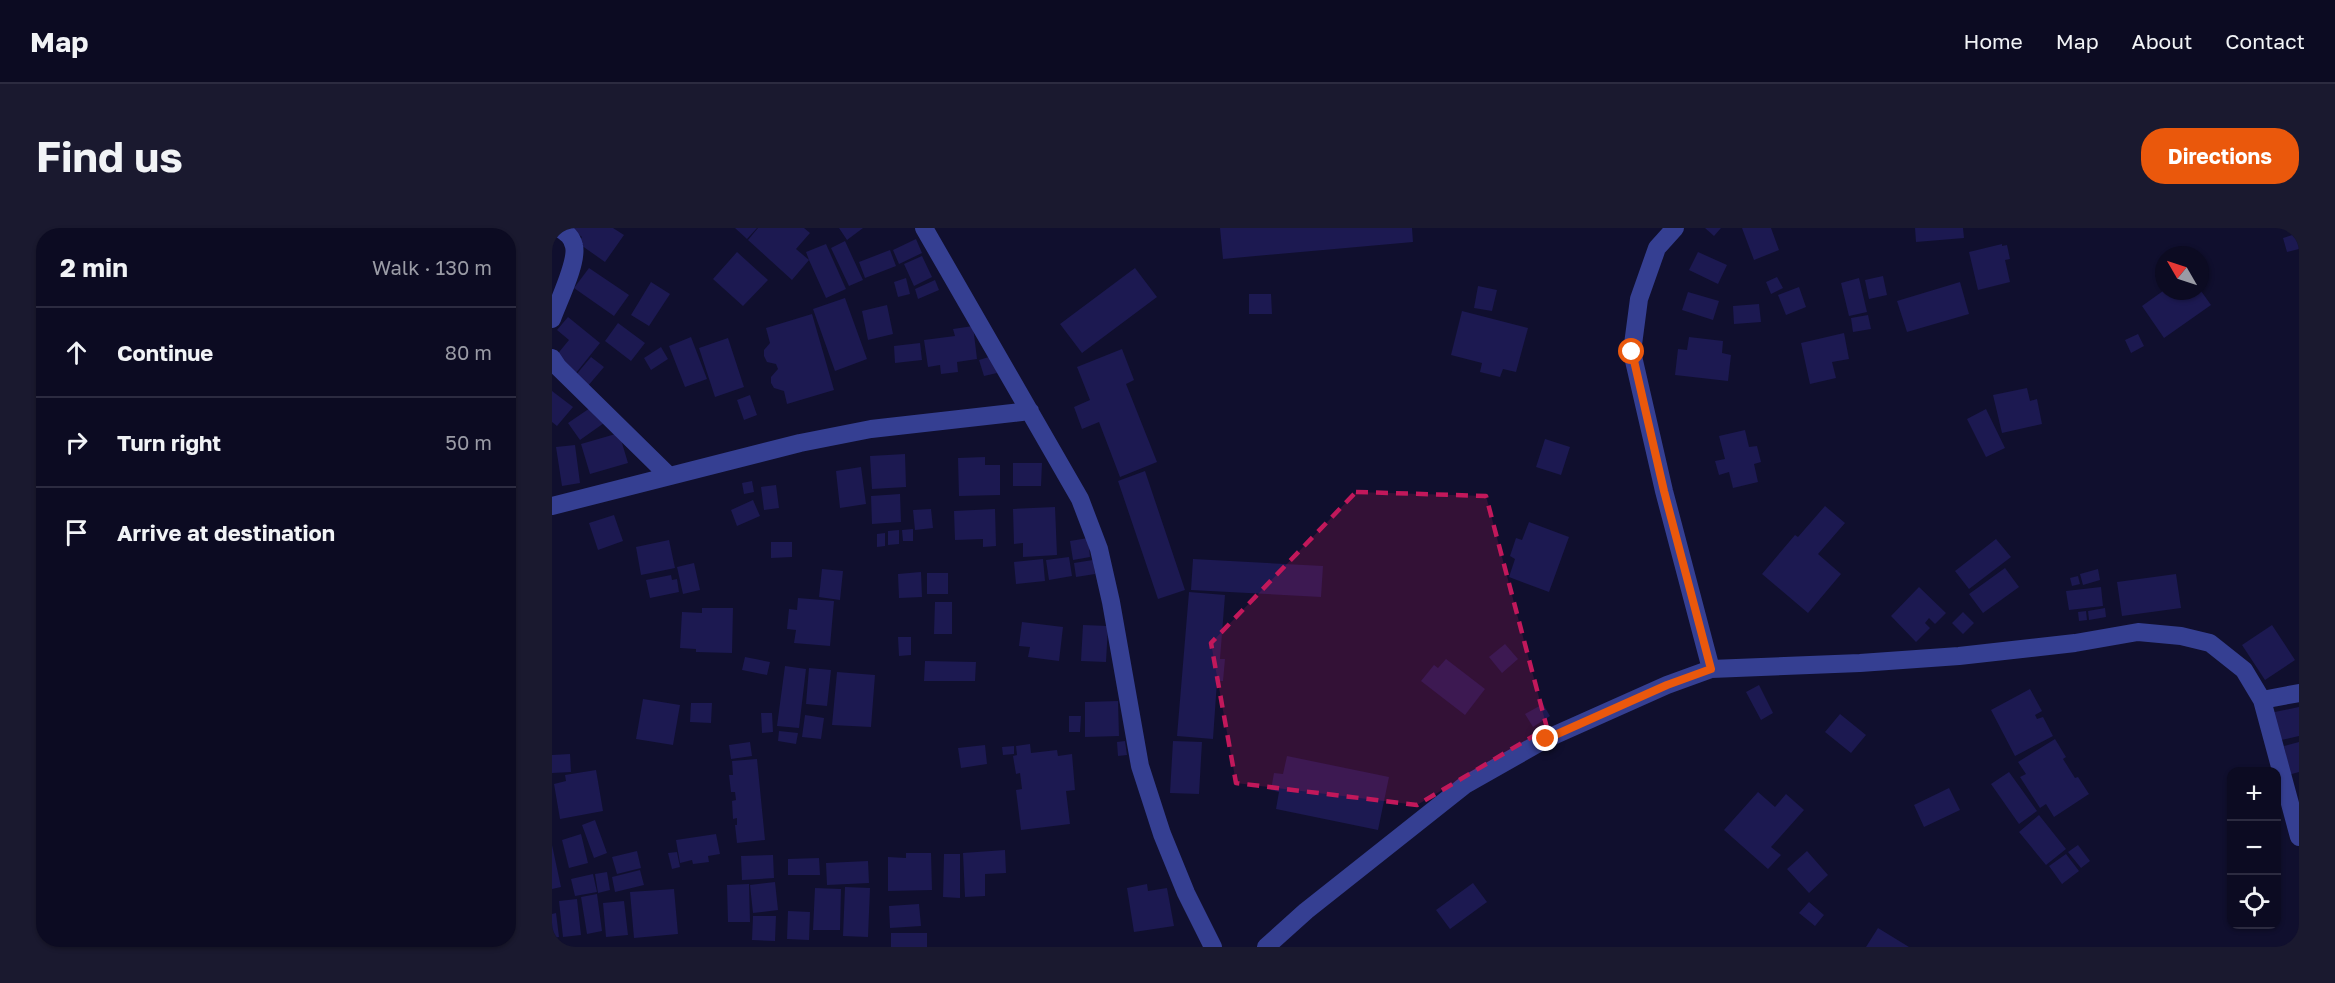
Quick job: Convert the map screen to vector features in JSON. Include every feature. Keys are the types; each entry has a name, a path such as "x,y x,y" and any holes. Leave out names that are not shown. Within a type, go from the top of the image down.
{"street":[{"path":"552,319 572,264 575,248 570,235 559,228"},
{"path":"924,228 1080,499 1099,549 1111,602 1140,766 1162,834 1186,893 1213,947"},
{"path":"1675,228 1657,248 1638,299 1632,352 1664,491 1711,669"},
{"path":"552,358 558,368 669,476"},
{"path":"552,506 800,443 871,429 1030,411"},
{"path":"1266,947 1306,911 1465,785 1546,739 1667,685 1711,669 1860,663 1959,656 2075,643 2138,632 2181,636 2210,643 2244,670 2262,700 2299,837"},
{"path":"2262,700 2299,693"}],"highlighted area":[{"path":"1356,492 1486,496 1547,728 1417,805 1236,783 1211,643"}],"building":[{"path":"570,228 613,228 624,235 605,262 578,243 582,237"},
{"path":"735,228 757,228 747,239"},
{"path":"758,228 804,228 810,233 796,249 809,260 792,280 748,240"},
{"path":"839,228 863,228 847,240"},
{"path":"1220,228 1412,228 1413,242 1223,259"},
{"path":"1705,228 1721,228 1714,236"},
{"path":"1742,228 1771,228 1779,250 1754,260"},
{"path":"1915,228 1963,228 1964,238 1916,242"},
{"path":"2299,233 2299,249 2287,252 2283,238"},
{"path":"916,239 922,253 899,264 893,250"},
{"path":"845,241 863,280 849,286 831,248"},
{"path":"826,244 846,289 826,298 806,252"},
{"path":"2002,244 2002,246 2007,245 2010,259 2005,260 2010,282 1978,290 1969,252"},
{"path":"890,250 896,266 865,278 859,262"},
{"path":"737,252 768,280 743,306 713,279"},
{"path":"1698,252 1727,265 1718,284 1689,270"},
{"path":"922,256 932,277 914,286 904,264"},
{"path":"589,268 629,295 614,316 574,288"},
{"path":"1135,268 1157,297 1082,353 1060,324"},
{"path":"1883,276 1887,295 1869,299 1865,280"},
{"path":"1777,277 1783,288 1771,294 1766,282"},
{"path":"906,278 910,294 898,297 894,282"},
{"path":"1859,278 1867,312 1849,316 1841,283"},
{"path":"935,280 939,290 918,299 915,289"},
{"path":"651,282 670,294 649,326 631,315"},
{"path":"1960,282 1969,314 1907,332 1897,301"},
{"path":"1478,286 1497,290 1492,311 1474,308"},
{"path":"1799,287 1806,307 1786,315 1778,295"},
{"path":"1688,292 1719,301 1713,320 1682,310"},
{"path":"1249,294 1271,294 1272,314 1249,314"},
{"path":"2155,297 2155,300 2207,300 2211,305 2164,338 2142,306"},
{"path":"845,298 867,359 835,371 813,309"},
{"path":"1759,304 1761,322 1734,324 1733,306"},
{"path":"887,305 893,334 868,340 862,311"},
{"path":"1462,311 1528,328 1516,372 1503,369 1500,377 1480,372 1482,363 1451,355"},
{"path":"812,314 834,390 787,404 784,391 774,388 771,383 771,377 778,369 776,364 767,362 764,356 764,350 770,343 766,328"},
{"path":"1868,315 1871,329 1853,332 1851,318"},
{"path":"568,317 600,343 576,373 555,357 569,340 557,330"},
{"path":"618,323 645,343 631,361 605,341"},
{"path":"973,326 977,359 957,362 958,372 941,374 940,365 928,367 924,340 955,336 953,329"},
{"path":"1844,333 1849,359 1832,362 1836,378 1810,384 1801,343"},
{"path":"2138,334 2144,346 2131,353 2125,340"},
{"path":"691,337 707,379 685,387 669,346"},
{"path":"1689,337 1723,341 1722,353 1731,355 1728,381 1675,375 1678,349 1687,350"},
{"path":"728,338 744,387 715,397 699,348"},
{"path":"920,343 922,360 895,363 894,346"},
{"path":"661,347 668,359 651,370 644,358"},
{"path":"1122,349 1134,380 1126,384 1157,462 1120,477 1099,422 1082,429 1074,407 1090,400 1077,367"},
{"path":"992,356 997,373 984,376 979,360"},
{"path":"591,357 604,367 587,387 575,376"},
{"path":"2027,388 2030,401 2037,399 2042,424 2002,433 1993,395"},
{"path":"552,391 573,407 557,426 552,422"},
{"path":"750,395 757,415 744,420 737,400"},
{"path":"593,406 604,423 580,440 568,423"},
{"path":"1986,409 2005,448 1986,457 1967,419"},
{"path":"1745,430 1749,447 1757,446 1761,462 1754,464 1758,482 1733,488 1729,472 1719,475 1715,461 1725,459 1719,436"},
{"path":"619,433 628,463 590,474 581,444"},
{"path":"1545,439 1570,447 1561,475 1536,467"},
{"path":"575,445 580,483 562,486 556,447"},
{"path":"905,454 906,487 872,489 870,456"},
{"path":"985,457 985,465 1000,465 1000,495 959,496 958,458"},
{"path":"1013,463 1042,463 1041,486 1013,486"},
{"path":"861,467 866,504 840,508 836,471"},
{"path":"1145,471 1185,590 1158,599 1118,481"},
{"path":"752,481 754,492 744,494 742,483"},
{"path":"776,485 779,508 764,510 761,487"},
{"path":"900,494 901,522 872,524 871,496"},
{"path":"753,500 760,516 737,526 731,510"},
{"path":"1825,506 1845,523 1818,554 1841,574 1808,613 1762,574 1795,535 1798,537"},
{"path":"1055,507 1057,555 1023,557 1023,543 1014,544 1013,509"},
{"path":"931,509 933,528 915,530 913,510"},
{"path":"995,509 996,546 983,547 983,539 955,540 954,511"},
{"path":"614,515 623,541 598,550 589,523"},
{"path":"1529,522 1569,537 1549,592 1509,577 1515,559 1510,556 1516,538 1522,540"},
{"path":"913,529 913,541 903,541 902,530"},
{"path":"899,530 899,544 888,545 888,531"},
{"path":"885,533 885,546 877,547 877,534"},
{"path":"1088,538 1090,557 1073,560 1070,541"},
{"path":"1996,539 2011,557 1969,589 1955,571"},
{"path":"669,540 675,568 641,575 636,547"},
{"path":"771,542 792,542 792,557 771,558"},
{"path":"1069,557 1072,576 1049,580 1046,560"},
{"path":"1043,559 1045,581 1016,584 1014,562"},
{"path":"1193,559 1323,566 1321,597 1191,590"},
{"path":"1093,560 1095,574 1076,577 1074,563"},
{"path":"694,563 700,590 683,594 677,567"},
{"path":"2005,568 2019,587 1983,613 1969,594"},
{"path":"822,569 843,571 840,600 819,597"},
{"path":"2098,569 2100,580 2083,585 2080,574"},
{"path":"921,572 922,597 899,598 898,574"},
{"path":"927,573 948,573 948,594 927,594"},
{"path":"2176,574 2181,608 2122,616 2117,582"},
{"path":"671,575 672,580 677,579 679,592 650,598 646,580"},
{"path":"2078,576 2080,584 2072,586 2070,578"},
{"path":"1919,587 1946,613 1935,624 1929,618 1925,623 1930,628 1916,642 1891,616"},
{"path":"2101,587 2103,606 2069,610 2066,591"},
{"path":"1189,592 1225,595 1220,659 1225,659 1223,681 1217,681 1213,739 1177,736"},
{"path":"798,598 834,601 830,646 794,643 796,630 787,629 789,609 797,610"},
{"path":"935,602 952,602 952,634 934,634"},
{"path":"702,608 733,608 732,653 696,652 696,649 680,648 682,612 702,613"},
{"path":"2105,608 2106,617 2089,620 2088,611"},
{"path":"2086,611 2087,620 2079,621 2078,612"},
{"path":"1963,612 1974,623 1963,634 1952,623"},
{"path":"1022,622 1063,627 1059,661 1028,657 1030,647 1019,646"},
{"path":"1083,625 1108,626 1106,662 1081,661"},
{"path":"2272,625 2295,660 2265,680 2242,645"},
{"path":"898,637 911,637 911,655 899,656"},
{"path":"1505,644 1518,659 1502,673 1489,657"},
{"path":"745,657 770,662 767,675 742,670"},
{"path":"1446,659 1485,689 1465,715 1421,681 1434,665 1438,668"},
{"path":"925,661 976,662 975,681 924,681"},
{"path":"785,666 806,669 799,728 777,726"},
{"path":"809,668 831,670 827,706 806,704"},
{"path":"837,672 875,675 871,727 832,725"},
{"path":"1759,685 1773,713 1761,720 1746,692"},
{"path":"2030,689 2042,711 2035,715 2037,719 2043,717 2053,736 2015,756 1991,710"},
{"path":"643,699 680,705 673,745 636,739"},
{"path":"1118,701 1119,736 1085,737 1085,702"},
{"path":"691,703 712,703 711,723 690,722"},
{"path":"1543,704 1550,716 1533,727 1525,714"},
{"path":"2299,707 2299,736 2277,741 2270,713"},
{"path":"761,713 772,713 773,732 762,733"},
{"path":"1840,714 1866,735 1851,753 1825,732"},
{"path":"805,715 824,718 821,739 802,737"},
{"path":"1069,716 1081,716 1080,732 1069,732"},
{"path":"779,731 798,733 796,744 778,741"},
{"path":"2055,739 2066,757 2063,759 2089,794 2054,817 2046,804 2040,808 2020,777 2026,774 2018,762"},
{"path":"1125,741 1127,755 1118,756 1117,742"},
{"path":"1173,741 1202,742 1199,794 1170,793"},
{"path":"750,742 752,756 731,759 729,745"},
{"path":"2299,742 2299,772 2288,775 2283,756 2286,755 2284,746"},
{"path":"1030,744 1031,753 1057,750 1058,756 1072,754 1075,790 1066,791 1070,824 1021,830 1016,790 1022,789 1020,773 1016,774 1013,756 1017,755 1016,746"},
{"path":"985,745 987,764 961,768 958,748"},
{"path":"1014,746 1014,754 1003,755 1002,747"},
{"path":"570,754 571,772 552,773 552,755"},
{"path":"1287,756 1389,777 1378,830 1276,809 1279,792 1271,790 1274,773 1283,774"},
{"path":"757,759 765,840 737,843 735,825 737,825 737,818 733,819 732,801 736,800 735,792 731,792 729,775 733,775 732,761"},
{"path":"596,770 603,811 560,819 554,784 566,781 565,775"},
{"path":"2009,772 2037,811 2019,824 1991,784"},
{"path":"1949,788 1960,810 1924,827 1914,805"},
{"path":"1758,792 1775,807 1786,794 1804,810 1771,847 1781,855 1768,869 1724,830"},
{"path":"2039,815 2066,849 2046,865 2019,832"},
{"path":"595,820 607,853 594,858 582,825"},
{"path":"581,834 588,863 569,868 562,840"},
{"path":"716,834 720,854 708,856 709,862 693,864 692,860 680,863 676,840"},
{"path":"552,845 561,887 552,889"},
{"path":"2078,845 2090,861 2081,868 2068,852"},
{"path":"1005,850 1006,873 985,874 985,896 965,897 963,853"},
{"path":"637,851 641,868 617,874 612,857"},
{"path":"1807,851 1828,875 1809,893 1787,869"},
{"path":"677,852 680,867 672,869 668,853"},
{"path":"906,853 931,853 932,890 888,891 888,857 906,858"},
{"path":"944,854 960,854 960,898 943,897"},
{"path":"2066,854 2079,871 2062,884 2049,866"},
{"path":"773,855 774,878 742,880 741,856"},
{"path":"819,858 820,875 788,875 788,859"},
{"path":"868,861 869,883 827,885 826,863"},
{"path":"640,870 644,885 615,892 612,877"},
{"path":"607,872 610,890 598,893 595,874"},
{"path":"593,874 597,892 575,896 571,879"},
{"path":"775,882 778,910 753,913 750,885"},
{"path":"1473,883 1487,902 1450,929 1436,910"},
{"path":"749,884 750,922 728,922 727,885"},
{"path":"1147,884 1148,891 1167,888 1174,926 1134,932 1127,888"},
{"path":"845,887 870,888 868,937 843,936"},
{"path":"815,888 841,889 840,930 813,930"},
{"path":"674,889 678,934 634,938 630,892"},
{"path":"597,894 602,931 587,934 581,897"},
{"path":"577,899 581,935 563,937 559,901"},
{"path":"624,901 628,935 606,937 603,903"},
{"path":"1809,902 1824,915 1815,926 1799,913"},
{"path":"919,904 921,926 890,928 889,906"},
{"path":"788,911 810,912 809,940 787,939"},
{"path":"556,913 559,937 552,938 552,914"},
{"path":"753,916 776,916 775,941 752,940"},
{"path":"1878,928 1909,947 1866,947"},
{"path":"891,933 927,933 927,947 891,947"}],"route":[{"path":"1546,739 1667,685 1711,669 1664,491 1632,352"}]}
